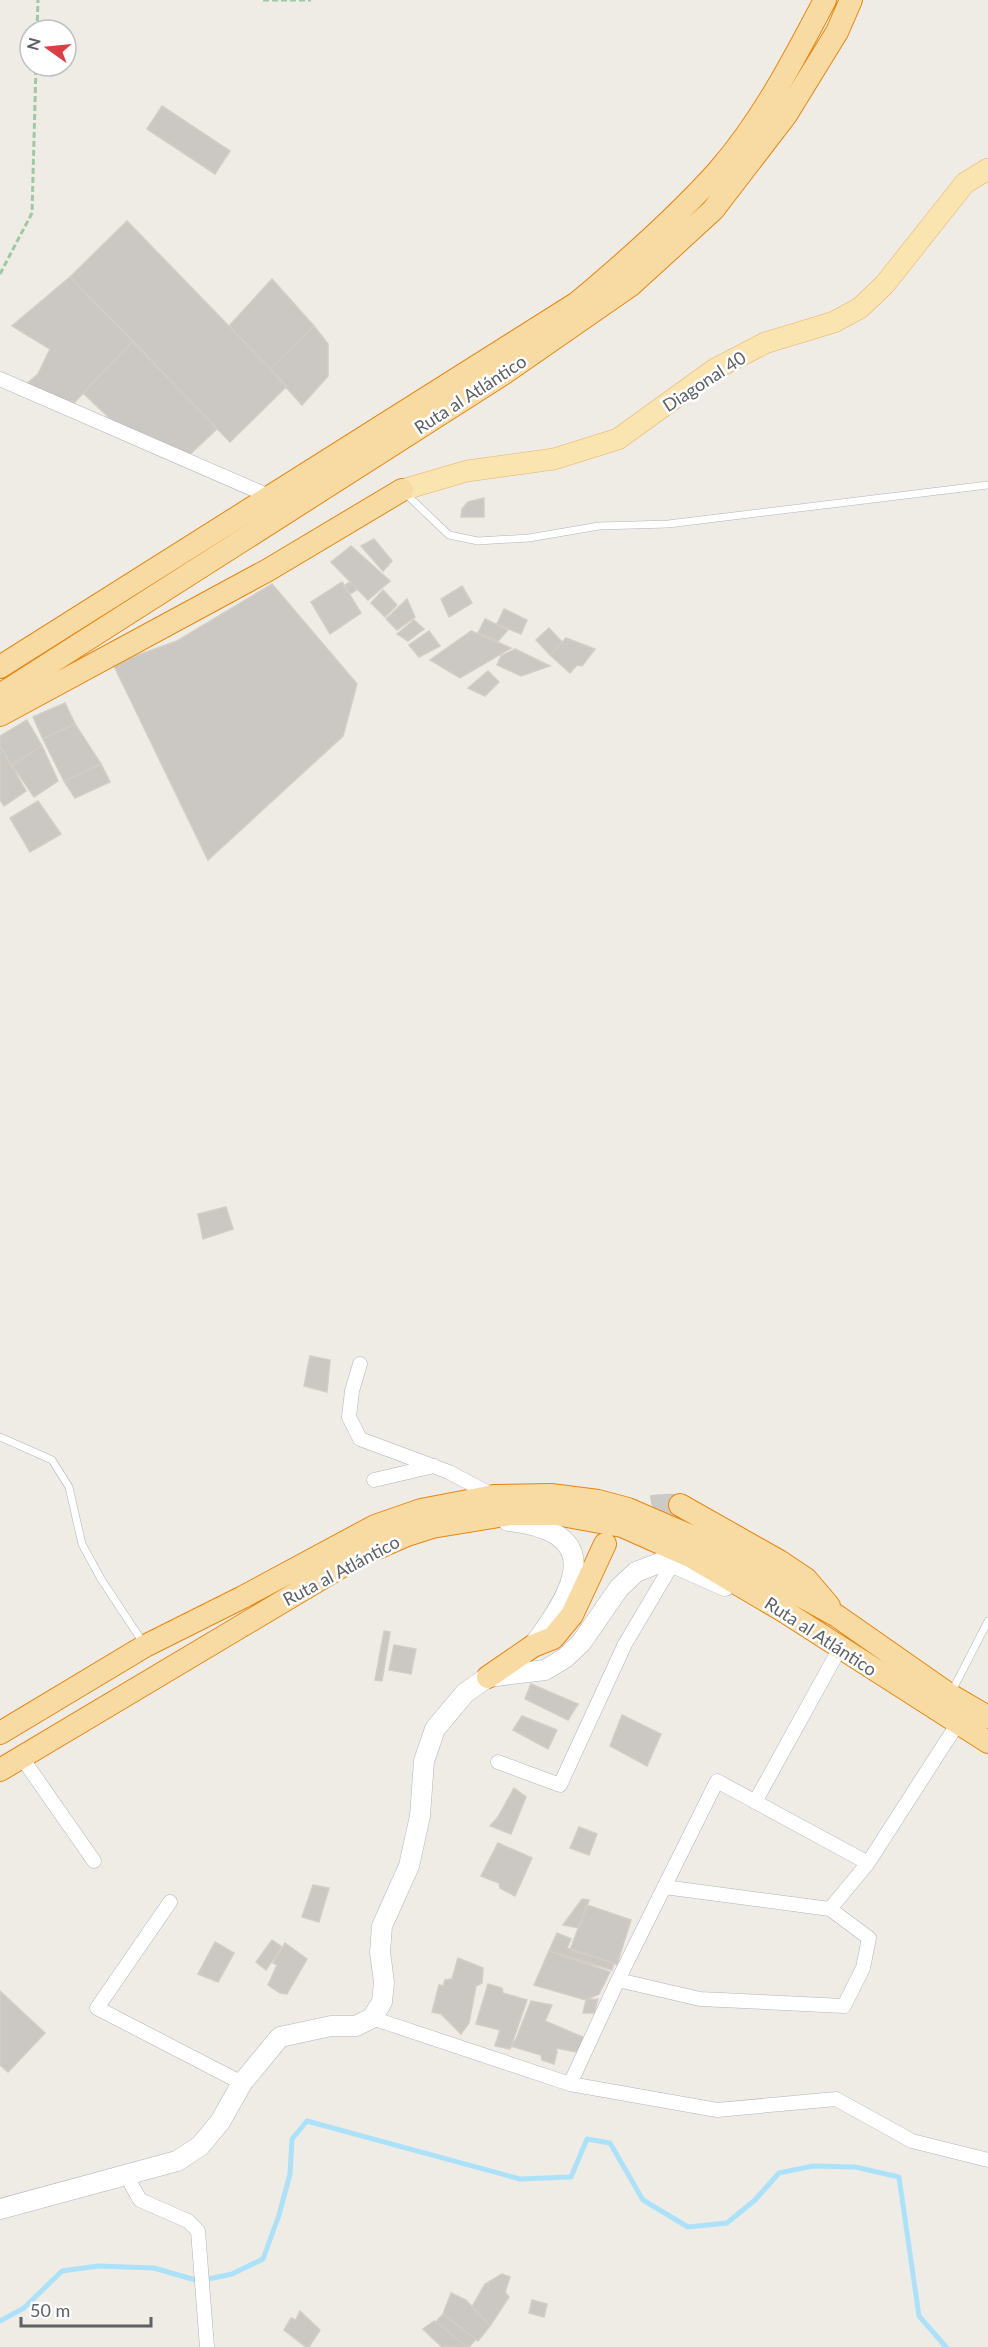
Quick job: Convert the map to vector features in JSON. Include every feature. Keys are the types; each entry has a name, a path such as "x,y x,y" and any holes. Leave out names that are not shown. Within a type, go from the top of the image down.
{"highway":[{"name":"Ruta al Atlántico","path":"0,668 577,303 636,254 725,162 761,111 825,0"},
{"name":"Ruta al Atlántico","path":"0,694 503,374 631,285 720,201 786,115 837,32 851,0"},
{"path":"0,715 268,570 402,490"},
{"name":"Ruta al Atlántico","path":"0,1733 145,1646 243,1597 375,1526 421,1510 494,1496 551,1495 628,1509 702,1541 837,1616 950,1695 988,1717"},
{"path":"680,1504 806,1579 837,1616"},
{"name":"Ruta al Atlántico","path":"0,1770 359,1556 432,1527 511,1514 556,1514 622,1526 692,1557 782,1610 988,1742"},
{"path":"488,1677 533,1646 553,1638 572,1615 605,1544"}],"main road":[{"name":"Diagonal 40","path":"402,490 467,471 554,459 618,439 715,369 765,343 834,322 860,308 885,284 965,183 988,169"},
{"path":"479,1518 514,1522 550,1530 563,1537 571,1548 574,1564 569,1588 554,1618 533,1646"},
{"path":"0,2209 177,2161 200,2146 220,2122 242,2083 280,2037 331,2026 356,2026 372,2018 382,2002 384,1982 380,1952 382,1926 408,1866 420,1816 424,1761 435,1729 465,1693 488,1677 545,1670 565,1658 581,1643 619,1588 636,1572 659,1563 673,1563 782,1610"}],"street":[{"path":"0,379 271,497"},
{"path":"360,1364 352,1391 349,1418 360,1439 434,1466 494,1496"},
{"path":"374,1480 434,1466"},
{"path":"498,1762 560,1785 625,1644 673,1563"},
{"path":"755,1802 840,1648"},
{"path":"830,1909 868,1863 958,1724"},
{"path":"22,1758 94,1861"},
{"path":"570,2084 618,1980 717,1781 868,1863"},
{"path":"618,1980 700,1999 844,2006 863,1968 869,1938 830,1909 664,1887"},
{"path":"170,1902 97,2008 242,2083"},
{"path":"372,2018 570,2084 717,2110 836,2099 912,2142 988,2160"},
{"path":"126,2175 141,2200 193,2225 198,2231 207,2347"}],"lane":[{"path":"402,490 449,535 478,541 529,537 599,526 668,524 988,485"},
{"path":"0,1437 52,1460 69,1486 82,1544 101,1579 145,1646"},
{"path":"950,1695 988,1621"}],"path":[{"path":"37,18 38,0"},
{"path":"263,0 310,0"},
{"path":"0,274 32,213 36,78"}],"building":[{"path":"162,106 230,151 215,174 147,129"},
{"path":"127,221 287,386 230,442 70,277"},
{"path":"70,277 133,341 70,407 24,386 38,374 50,349 12,326"},
{"path":"272,279 314,326 270,369 229,326"},
{"path":"314,326 328,344 328,376 302,405 270,369"},
{"path":"133,341 217,429 187,457 120,428 83,393"},
{"path":"484,498 484,517 461,517 462,509 468,502"},
{"path":"374,539 392,561 383,571 361,546"},
{"path":"351,546 390,581 368,600 331,562"},
{"path":"342,582 361,613 330,634 311,602"},
{"path":"350,582 358,589 350,594 344,586"},
{"path":"272,584 357,684 343,736 208,860 113,664 177,641"},
{"path":"462,586 472,603 449,617 441,599"},
{"path":"383,590 397,605 385,617 371,603"},
{"path":"407,599 415,617 397,630 386,619"},
{"path":"504,609 527,620 521,634 497,624"},
{"path":"485,619 508,630 498,641 478,633"},
{"path":"414,620 424,629 408,641 397,634"},
{"path":"549,628 562,642 550,655 536,640"},
{"path":"429,631 440,646 419,657 409,645"},
{"path":"471,631 511,648 460,678 430,660"},
{"path":"566,638 595,649 582,666 577,665 570,673 550,655"},
{"path":"515,649 550,666 521,676 497,665 501,656"},
{"path":"488,671 499,682 485,696 468,688"},
{"path":"65,703 75,724 43,739 33,717"},
{"path":"27,720 42,746 12,765 0,746 0,736"},
{"path":"75,724 101,764 64,781 43,739"},
{"path":"0,746 26,791 4,806 0,800"},
{"path":"42,746 58,781 34,797 12,765"},
{"path":"101,764 110,782 75,798 64,781"},
{"path":"38,801 61,834 30,852 10,818"},
{"path":"226,1207 233,1229 203,1239 198,1214"},
{"path":"310,1356 330,1360 327,1392 304,1386"},
{"path":"384,1631 390,1632 382,1681 375,1680"},
{"path":"394,1645 416,1649 411,1674 389,1670"},
{"path":"531,1684 578,1704 568,1720 525,1699"},
{"path":"622,1715 661,1734 647,1766 610,1746"},
{"path":"522,1716 557,1730 548,1749 513,1730"},
{"path":"514,1788 526,1797 511,1834 490,1826 498,1817"},
{"path":"579,1827 597,1834 589,1855 570,1848"},
{"path":"498,1843 532,1858 515,1896 500,1888 499,1883 481,1876"},
{"path":"313,1885 329,1888 319,1922 302,1917"},
{"path":"582,1899 589,1900 579,1928 563,1925"},
{"path":"587,1905 631,1920 617,1964 570,1950"},
{"path":"557,1933 571,1939 567,1948 614,1963 612,1970 549,1951"},
{"path":"272,1940 282,1947 266,1970 256,1962"},
{"path":"215,1942 234,1953 218,1982 198,1974"},
{"path":"285,1943 307,1959 287,1994 280,1993 268,1985 277,1965 273,1963"},
{"path":"549,1951 610,1972 599,1994 586,2000 534,1985"},
{"path":"458,1958 483,1968 482,1983 476,1986 469,2023 461,2034 441,2014 432,2012 439,1985 443,1986 445,1980 452,1979"},
{"path":"488,1984 502,1988 503,1993 527,2000 510,2049 495,2046 500,2030 476,2024"},
{"path":"0,1991 45,2033 8,2072 0,2065"},
{"path":"598,1999 594,2013 583,2013 586,2000"},
{"path":"531,2001 552,2005 545,2021 585,2038 581,2053 556,2048 554,2064 542,2060 541,2055 511,2046"},
{"path":"502,2274 510,2277 505,2292 509,2297 490,2326 472,2307 485,2284"},
{"path":"451,2293 466,2300 490,2326 478,2341 443,2314"},
{"path":"532,2300 547,2304 544,2317 529,2313"},
{"path":"300,2311 320,2330 309,2347 284,2330 291,2318 296,2320"},
{"path":"443,2314 476,2339 469,2347 436,2322"},
{"path":"434,2321 467,2347 442,2347 423,2329"}],"waterway":[{"path":"0,2321 24,2308 62,2271 98,2266 154,2268 199,2281 232,2274 263,2259 279,2215 290,2174 292,2139 307,2121 520,2179 571,2177 587,2139 610,2143 643,2200 688,2227 727,2223 755,2200 779,2173 813,2166 855,2167 899,2177 919,2316 946,2347"}],"tunnel":[{"path":"623,1521 635,1512 649,1507 680,1505"}]}
